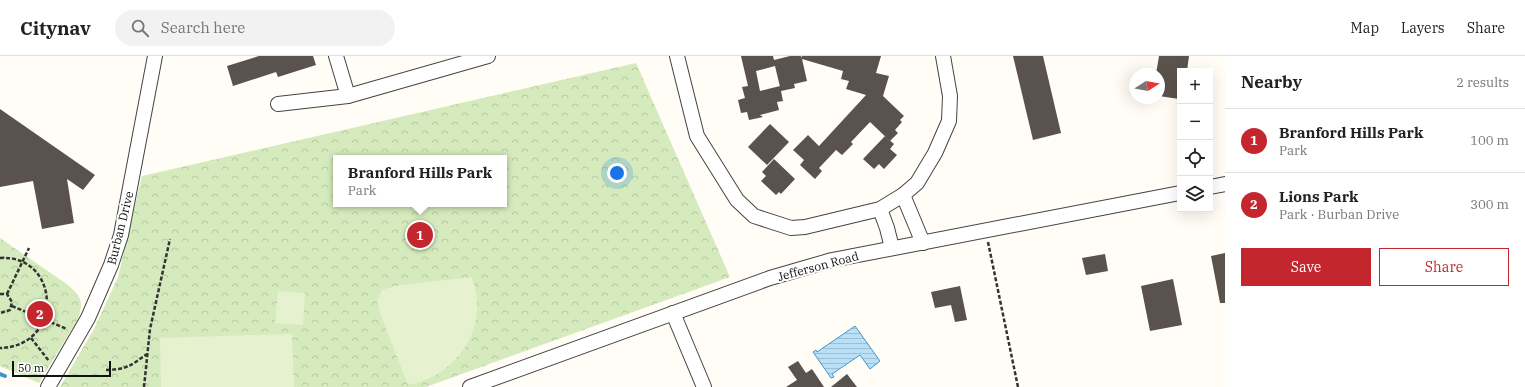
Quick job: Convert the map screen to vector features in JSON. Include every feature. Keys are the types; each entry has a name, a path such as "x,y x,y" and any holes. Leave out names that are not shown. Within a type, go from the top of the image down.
{"street":[{"name":"Burban Drive","path":"48,387 79,335 100,294 121,235 155,56"},
{"path":"336,56 348,96"},
{"path":"278,104 348,96 488,56"},
{"path":"677,56 697,136 737,200 754,216 791,228 806,227 880,209 903,195 917,183 935,153 949,121 950,96 943,56"},
{"path":"1213,186 1225,184"},
{"name":"Jefferson Road","path":"470,387 776,276 832,260 1177,194"},
{"path":"903,195 923,243"},
{"path":"880,209 892,248"},
{"path":"673,313 704,387"}],"path":[{"path":"986,230 1018,387"},
{"path":"144,387 150,329 170,239"},
{"path":"7,294 29,248"},
{"path":"0,258 14,259 30,267 43,282 48,301 45,319 31,338 16,346 0,348"},
{"path":"0,294 7,294"},
{"path":"7,294 12,302 12,306"},
{"path":"12,306 79,335"},
{"path":"0,313 7,312 12,306"},
{"path":"31,338 57,373"},
{"path":"106,370 132,366 147,354"}],"green space":[{"path":"636,63 730,277 426,387 60,387 94,329 118,277 142,176"},
{"path":"0,238 68,285 76,293 80,300 81,308 78,319 39,383 0,366"},
{"path":"472,277 477,302 477,314 475,325 466,346 451,364 442,371 426,380 408,385 380,313 377,301 382,290 394,286"},
{"path":"278,291 305,293 303,325 275,323"},
{"path":"292,334 294,387 161,387 160,338"}],"water":[{"path":"855,326 880,361 870,369 860,355 832,374 834,377 831,378 813,352 816,350 817,352"}],"building":[{"path":"259,56 313,56 316,65 278,77 276,72 233,86 227,66"},
{"path":"741,56 773,56 774,60 790,56 801,56 801,58 802,56 881,56 876,73 889,76 883,96 904,116 900,120 902,122 895,130 898,133 890,141 870,122 851,142 853,144 842,155 836,150 819,168 822,171 815,179 800,165 804,160 793,150 808,135 819,146 866,95 846,89 849,81 841,79 843,71 802,59 807,81 794,84 795,88 781,91 783,101 777,102 779,110 760,115 763,117 749,120 747,112 741,113 738,100 745,98 742,87 748,86","holes":["775,66 780,86 760,91 756,71"]},
{"path":"1013,56 1043,56 1061,133 1033,140"},
{"path":"1159,56 1189,56 1187,68 1177,68 1177,99 1165,97 1165,68 1157,68"},
{"path":"0,109 95,175 83,190 67,179 74,223 42,229 33,181 0,187"},
{"path":"770,124 789,142 767,165 748,147"},
{"path":"885,136 894,144 890,149 897,155 884,169 879,164 874,169 863,159"},
{"path":"774,159 795,179 781,194 779,192 776,195 761,181 766,176 762,172"},
{"path":"1225,253 1225,303 1220,303 1211,256"},
{"path":"1105,254 1108,271 1086,275 1082,258"},
{"path":"1173,279 1182,325 1150,331 1141,286"},
{"path":"960,286 967,320 955,322 951,305 935,308 931,292"},
{"path":"798,361 806,373 812,369 824,387 786,387 797,380 788,367"},
{"path":"847,374 857,387 831,387"}],"waterway":[{"path":"0,374 5,376"}],"place":[{"name":"Branford Hills Park","path":"420,235"},
{"name":"Lions Park","path":"40,314"}]}
